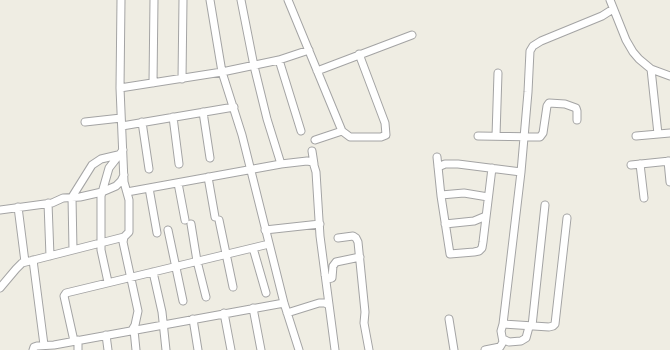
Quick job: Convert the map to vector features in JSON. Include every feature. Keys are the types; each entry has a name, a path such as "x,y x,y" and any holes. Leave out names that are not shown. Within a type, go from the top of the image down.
{"street":[{"path":"0,288 16,269 25,262 102,243 124,237 128,234 130,228 129,200 124,182 121,153 121,0"},
{"path":"153,83 154,0"},
{"path":"182,78 183,0"},
{"path":"210,0 222,72 234,107 268,244 284,303 299,350"},
{"path":"241,0 254,66 267,119 281,164"},
{"path":"288,0 342,131 350,137 381,137 386,135 385,122 359,54"},
{"path":"610,0 626,40 633,52 639,59 651,68 670,76"},
{"path":"484,350 501,346 503,342 501,332 524,136 531,48 541,41 602,16 613,9"},
{"path":"317,71 412,35"},
{"path":"120,88 254,66 279,60 309,50"},
{"path":"279,60 301,131"},
{"path":"651,68 658,134"},
{"path":"496,136 498,72"},
{"path":"478,136 542,136 547,106 549,103 565,104 576,108 577,120"},
{"path":"84,122 142,122 234,107"},
{"path":"203,112 210,158"},
{"path":"172,117 179,164"},
{"path":"142,122 149,170"},
{"path":"315,140 342,131"},
{"path":"636,136 670,133"},
{"path":"312,151 316,172 325,275 335,350"},
{"path":"108,282 102,255 102,192 110,168 121,153"},
{"path":"73,250 72,197 92,165 101,159 121,153"},
{"path":"437,157 449,254 474,252 480,250 483,245 492,168"},
{"path":"127,192 281,164 308,161 313,162 314,164"},
{"path":"631,165 669,161 670,182"},
{"path":"438,167 449,164 520,172"},
{"path":"640,164 644,198"},
{"path":"0,210 48,203 64,198 102,192 116,186 124,175"},
{"path":"208,177 233,287"},
{"path":"178,182 206,297"},
{"path":"149,188 158,233"},
{"path":"441,195 464,193 488,197"},
{"path":"48,203 50,256"},
{"path":"503,339 509,342 521,341 526,338 529,328 532,326 545,205"},
{"path":"18,208 25,262"},
{"path":"445,224 474,221 486,216"},
{"path":"503,324 551,327 555,324 567,218"},
{"path":"265,230 320,224"},
{"path":"168,230 183,301"},
{"path":"338,238 352,236 356,238 358,242 365,312 364,323 369,350"},
{"path":"124,237 123,242 138,311 133,330 136,350"},
{"path":"78,350 64,295 68,292 268,244"},
{"path":"253,248 266,293"},
{"path":"325,275 328,279 332,278 333,266 336,262 360,257"},
{"path":"33,260 44,346"},
{"path":"153,272 161,308 166,350"},
{"path":"33,350 34,347 76,341 284,303"},
{"path":"287,313 319,303 326,303 329,305"},
{"path":"253,308 261,350"},
{"path":"224,313 231,350"},
{"path":"193,319 198,350"},
{"path":"449,319 454,350"},
{"path":"106,335 108,350"}]}
